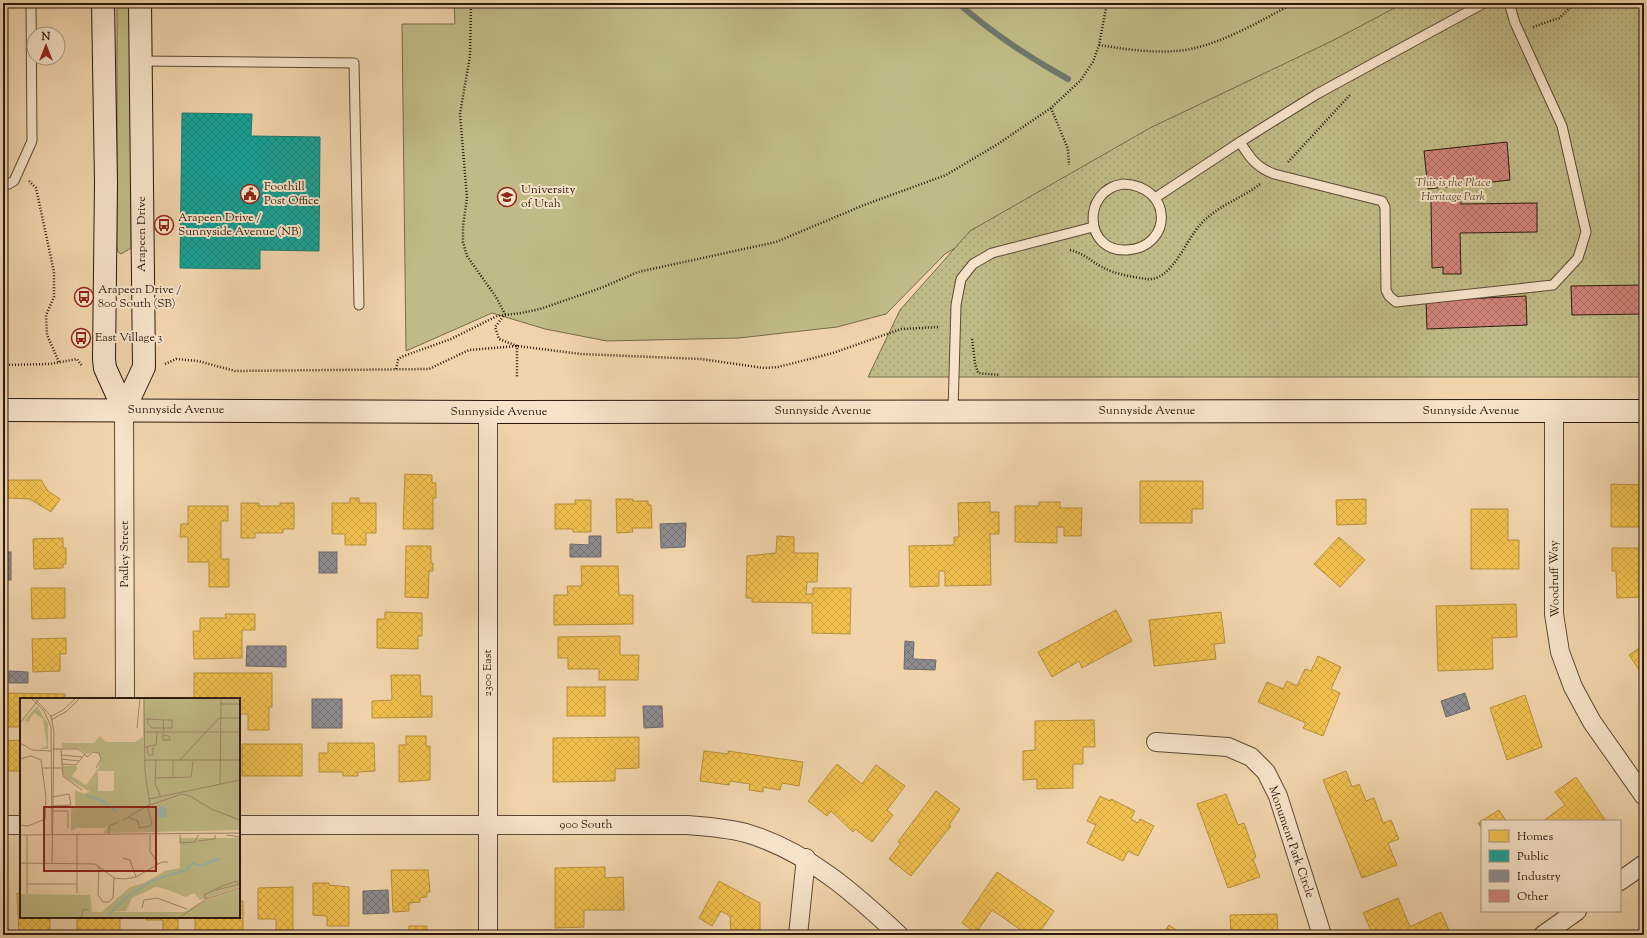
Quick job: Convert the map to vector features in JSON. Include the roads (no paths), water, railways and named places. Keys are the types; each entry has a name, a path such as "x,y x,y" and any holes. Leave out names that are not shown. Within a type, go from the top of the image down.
{"main road":[{"path":"103,3 106,183 104,359 105,368 124,410"},
{"name":"Arapeen Drive","path":"124,410 144,366 140,3"},
{"name":"Sunnyside Avenue","path":"3,410 488,412 1644,412"}],"street":[{"name":"Padley Street","path":"124,410 125,698"},
{"name":"Woodruff Way","path":"1554,411 1554,614 1560,652 1573,687 1592,722 1644,796"},
{"name":"2300 East","path":"488,412 488,935"},
{"name":"Monument Park Circle","path":"1156,742 1228,747 1251,757 1266,772 1278,796 1322,935"},
{"path":"3,825 20,825"},
{"name":"900 South","path":"240,825 688,825 748,833 806,858 867,906 899,935"},
{"path":"798,935 806,858"},
{"path":"1621,880 1644,864"},
{"path":"1543,935 1576,912"}],"lane":[{"path":"3,187 14,181 32,141 31,3"},
{"path":"1155,198 1240,142 1317,94 1484,3"},
{"path":"1240,142 1249,157 1261,169 1274,174 1382,201 1385,207 1386,290 1389,296 1396,302 1552,285 1578,258 1586,232 1562,126 1509,3"},
{"path":"140,61 354,63 358,305"},
{"path":"1135,185 1151,192 1159,203 1162,216 1159,229 1153,240 1143,248 1126,251 1112,248 1099,239 1093,227 1093,211 1098,199 1112,186 1135,185"},
{"path":"953,411 956,305 961,279 974,264 992,253 1093,227"}],"waterway":[{"path":"958,3 1011,44 1068,79"}],"place":[{"name":"Foothill Post Office","path":"250,194"},
{"name":"University of Utah","path":"507,197"},
{"name":"Arapeen Drive / Sunnyside Avenue (NB)","path":"164,225"},
{"name":"Arapeen Drive / 800 South (SB)","path":"84,297"},
{"name":"East Village 3","path":"81,338"}],"park label":[{"name":"This is the Place Heritage Park","path":"1453,190"}]}
